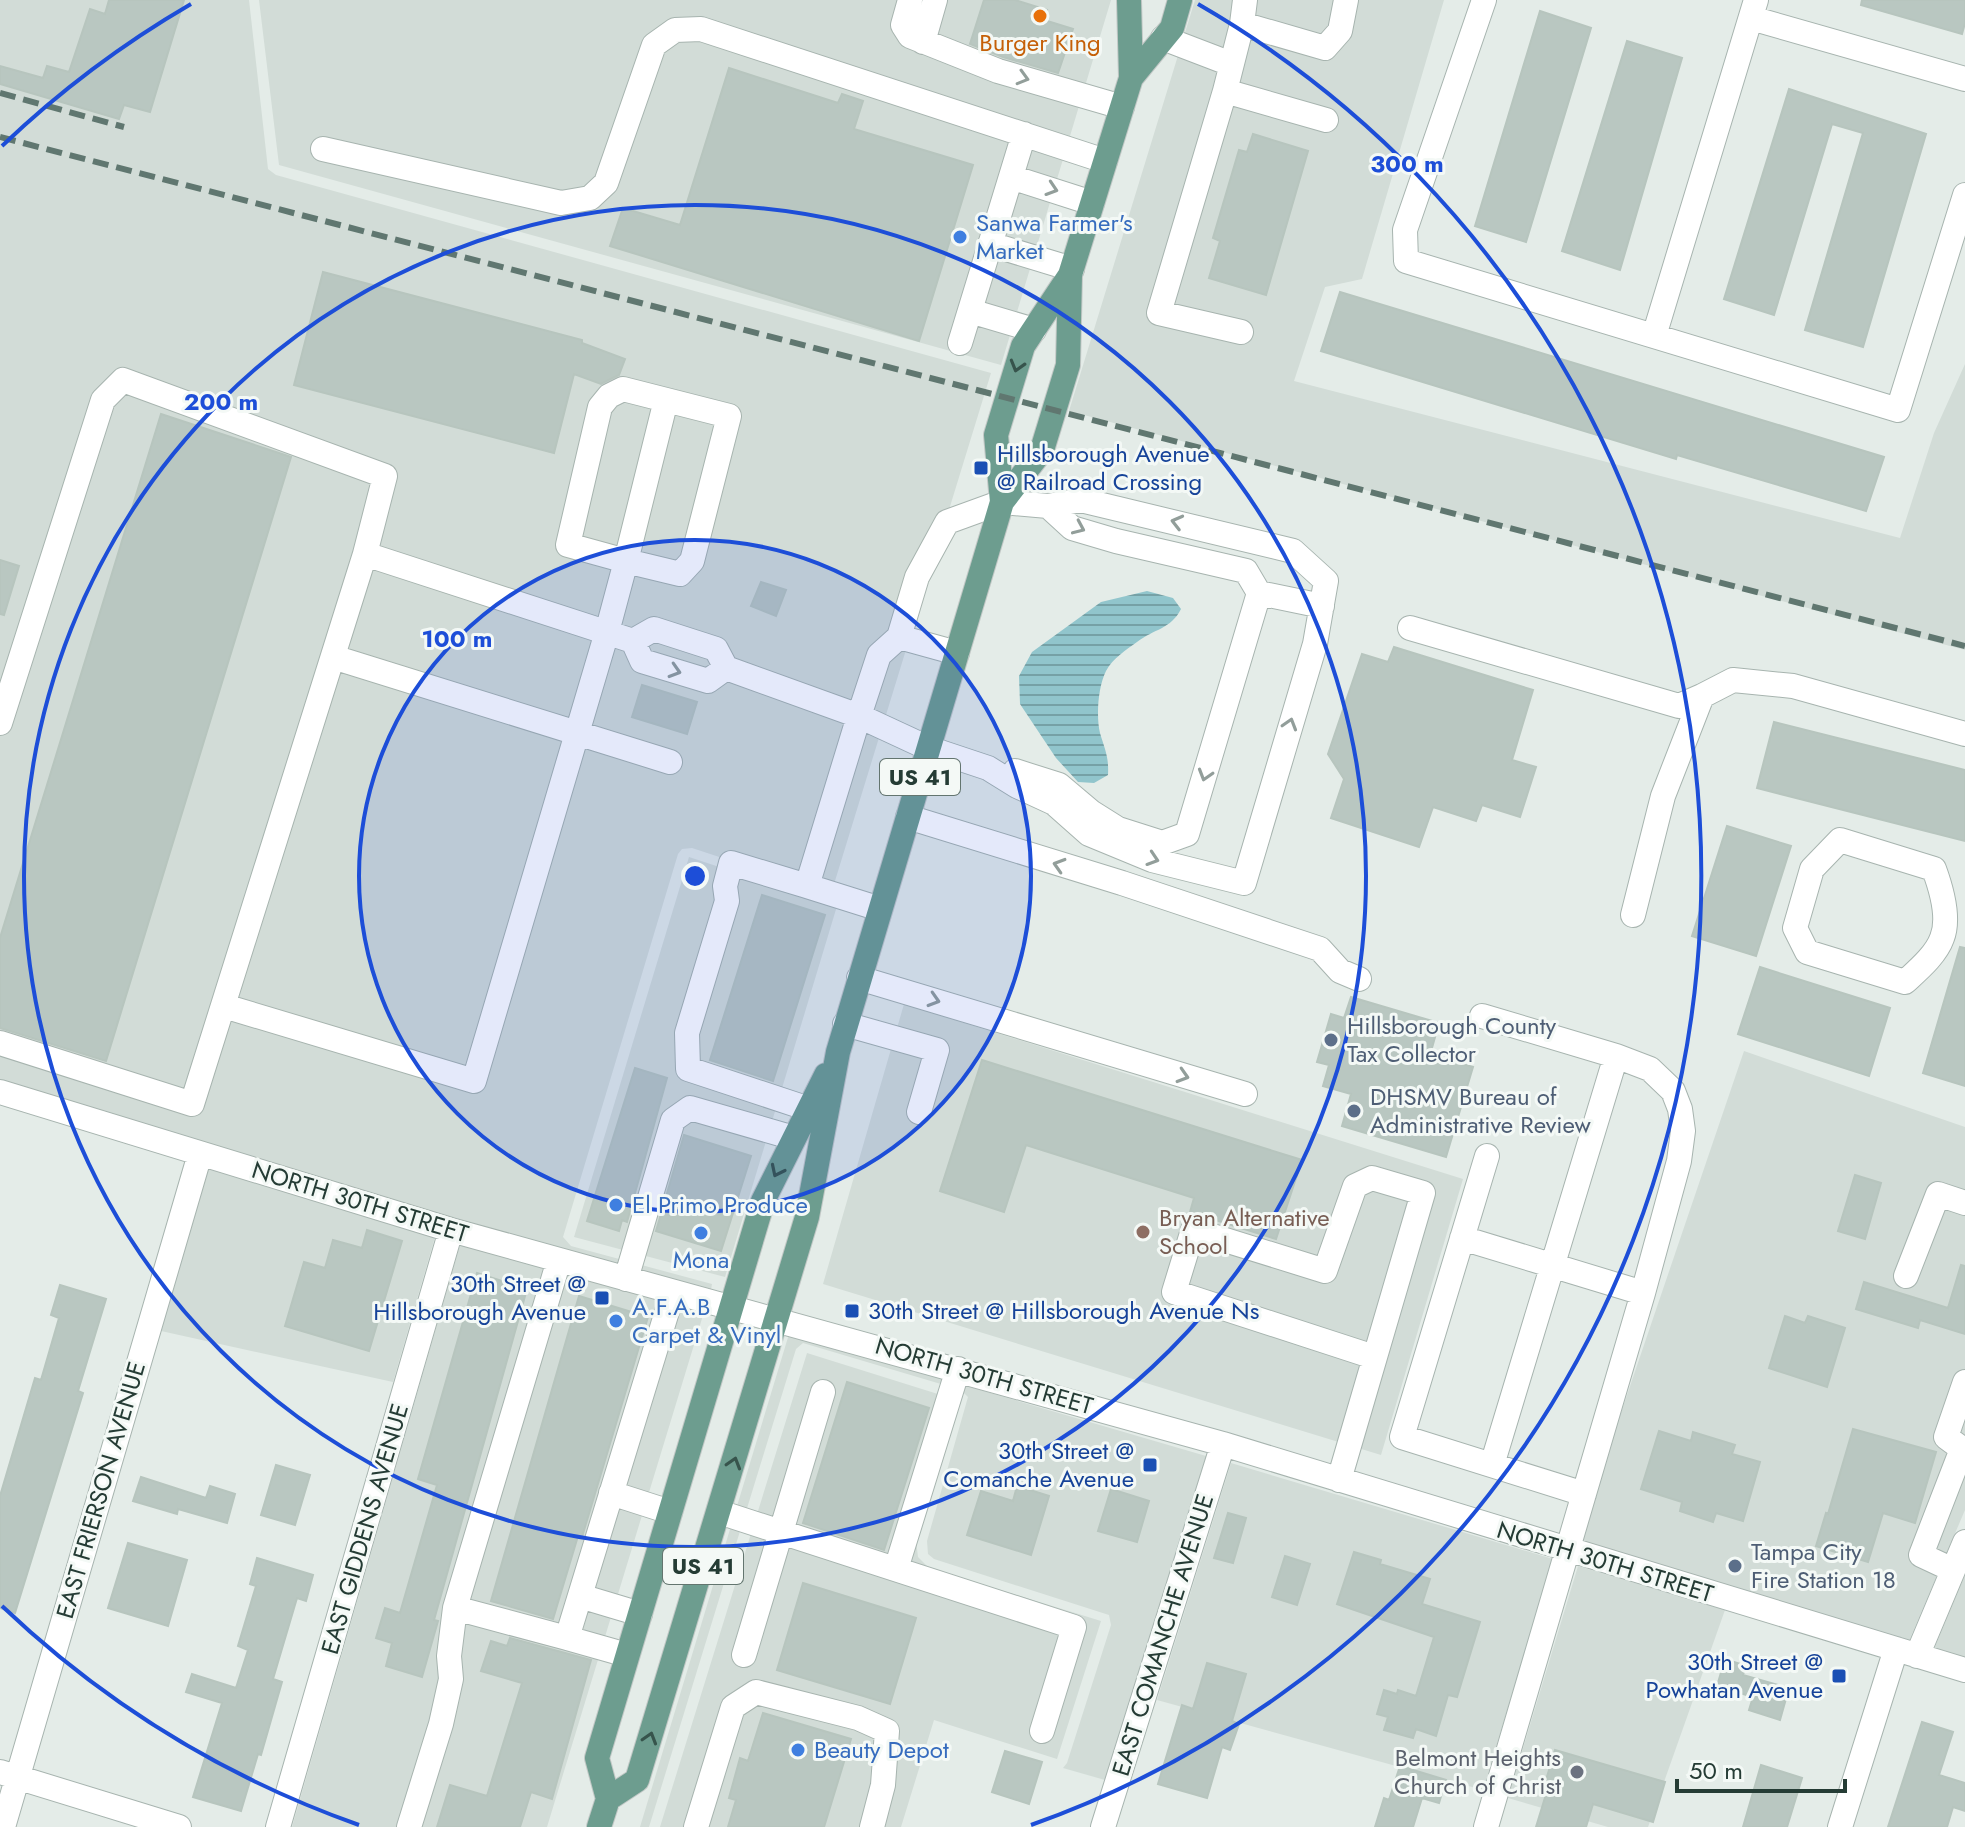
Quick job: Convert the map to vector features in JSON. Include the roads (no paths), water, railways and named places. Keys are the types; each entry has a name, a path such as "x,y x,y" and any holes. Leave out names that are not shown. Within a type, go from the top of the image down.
{"main road":[{"name":"US 41","path":"838,1052 763,1201 597,1758 608,1799 637,1780 778,1319 807,1217 845,1024 1002,502 1042,450 1068,365 1071,272 1131,78 1128,0"},
{"name":"US 41","path":"1131,78 1172,28 1180,0"},
{"name":"US 41","path":"1002,502 996,435 1023,346 1071,272"},
{"path":"599,1827 608,1799"}],"street":[{"path":"910,0 903,25 910,36 998,71 1122,107"},
{"path":"923,42 935,0"},
{"path":"1484,0 1405,230 1406,261 1898,410 1965,195"},
{"path":"1241,332 1159,313 1225,91 1244,12 1325,48 1340,31 1345,1"},
{"path":"1654,336 1753,9 1965,79"},
{"path":"323,149 561,203 590,198 606,183 654,45 675,30 701,29 1105,161"},
{"path":"1163,38 1231,64"},
{"path":"1225,91 1326,120"},
{"path":"960,343 1024,134"},
{"path":"1011,177 1092,203"},
{"path":"990,244 1071,272"},
{"path":"970,311 1034,330"},
{"path":"0,723 103,400 123,380 385,476 365,554 192,1104 0,1043"},
{"path":"623,389 729,416 692,561 680,574 626,561 568,545 600,407 609,396 623,389"},
{"path":"224,1006 474,1081 607,632 666,400"},
{"path":"807,886 879,655 899,637 917,577 947,522 1002,502 1048,506 1081,500 1293,551 1326,581 1315,644 1244,883 1152,860 1089,834 1054,803 988,768"},
{"path":"633,641 654,629 716,649 726,668 859,716 928,748 988,768 1021,771 1059,785 1091,812 1118,829 1162,843 1187,834 1259,593 1246,571 1072,528 1048,506"},
{"path":"365,554 633,641 642,661 708,681 726,668"},
{"path":"1259,593 1322,606"},
{"path":"1410,628 1679,706 1733,680 1793,686 1965,734"},
{"path":"899,637 957,653"},
{"path":"333,657 670,762"},
{"path":"1633,915 1663,796 1702,696"},
{"path":"908,817 1320,949 1340,971 1359,979"},
{"path":"1840,840 1934,869 1944,895 1954,941 1925,962 1905,982 1807,952 1795,928 1812,869 1840,840"},
{"path":"809,1109 688,1069 687,1033 727,901 725,886 731,863 880,909"},
{"path":"859,978 1245,1094"},
{"path":"1482,1016 1639,1064 1660,1076 1673,1091 1682,1119 1679,1161 1643,1293 1486,1827"},
{"path":"845,1024 937,1050 919,1112"},
{"path":"1492,1465 1616,1056"},
{"name":"NORTH 30TH STREET","path":"0,1092 451,1230 1223,1444 1965,1670"},
{"path":"626,1279 673,1120 690,1108 794,1138"},
{"name":"EAST FRIERSON AVENUE","path":"3,1827 9,1775 200,1154"},
{"path":"1487,1156 1402,1437 1584,1494"},
{"path":"1339,1480 1423,1193 1372,1178 1355,1186 1325,1271 1193,1230 1174,1292 1374,1357"},
{"path":"1906,1276 1938,1194 1965,1203"},
{"name":"EAST GIDDENS AVENUE","path":"278,1827 451,1230"},
{"path":"1462,1238 1643,1293"},
{"path":"409,1827 441,1724 451,1679 449,1656 455,1608 559,1260"},
{"path":"567,1638 673,1292"},
{"path":"896,1569 958,1369"},
{"path":"1953,1570 1921,1555 1964,1450 1946,1437 1965,1382"},
{"path":"744,1655 823,1392"},
{"name":"EAST COMANCHE AVENUE","path":"1103,1827 1223,1444"},
{"path":"611,1493 670,1512"},
{"path":"719,1512 1074,1627 1042,1731"},
{"path":"1840,1827 1906,1653 1953,1570 1965,1542"},
{"path":"580,1596 640,1614"},
{"path":"455,1608 627,1655"},
{"path":"696,1827 733,1707 756,1692 858,1718 887,1731 883,1785 872,1827"},
{"path":"9,1775 179,1827"}],"water":[{"path":"1147,591 1173,598 1181,609 1167,625 1120,655 1106,671 1098,718 1108,775 1094,783 1078,782 1056,758 1020,704 1019,676 1032,652 1101,602"}],"railway":[{"path":"0,93 124,127"},
{"path":"0,137 1965,646"}],"place":[{"name":"Burger King","path":"1040,16"},
{"name":"Sanwa Farmer's Market","path":"960,237"},
{"name":"Hillsborough Avenue @ Railroad Crossing","path":"981,468"},
{"name":"Hillsborough County Tax Collector","path":"1331,1040"},
{"name":"DHSMV Bureau of Administrative Review","path":"1354,1111"},
{"name":"El Primo Produce","path":"616,1205"},
{"name":"Bryan Alternative School","path":"1143,1232"},
{"name":"Mona","path":"701,1233"},
{"name":"30th Street @ Hillsborough Avenue","path":"602,1298"},
{"name":"30th Street @ Hillsborough Avenue Ns","path":"852,1311"},
{"name":"A.F.A.B Carpet & Vinyl","path":"616,1321"},
{"name":"30th Street @ Comanche Avenue","path":"1150,1465"},
{"name":"Tampa City Fire Station 18","path":"1735,1566"},
{"name":"30th Street @ Powhatan Avenue","path":"1839,1676"},
{"name":"Beauty Depot","path":"798,1750"},
{"name":"Belmont Heights Church of Christ","path":"1577,1772"}]}
